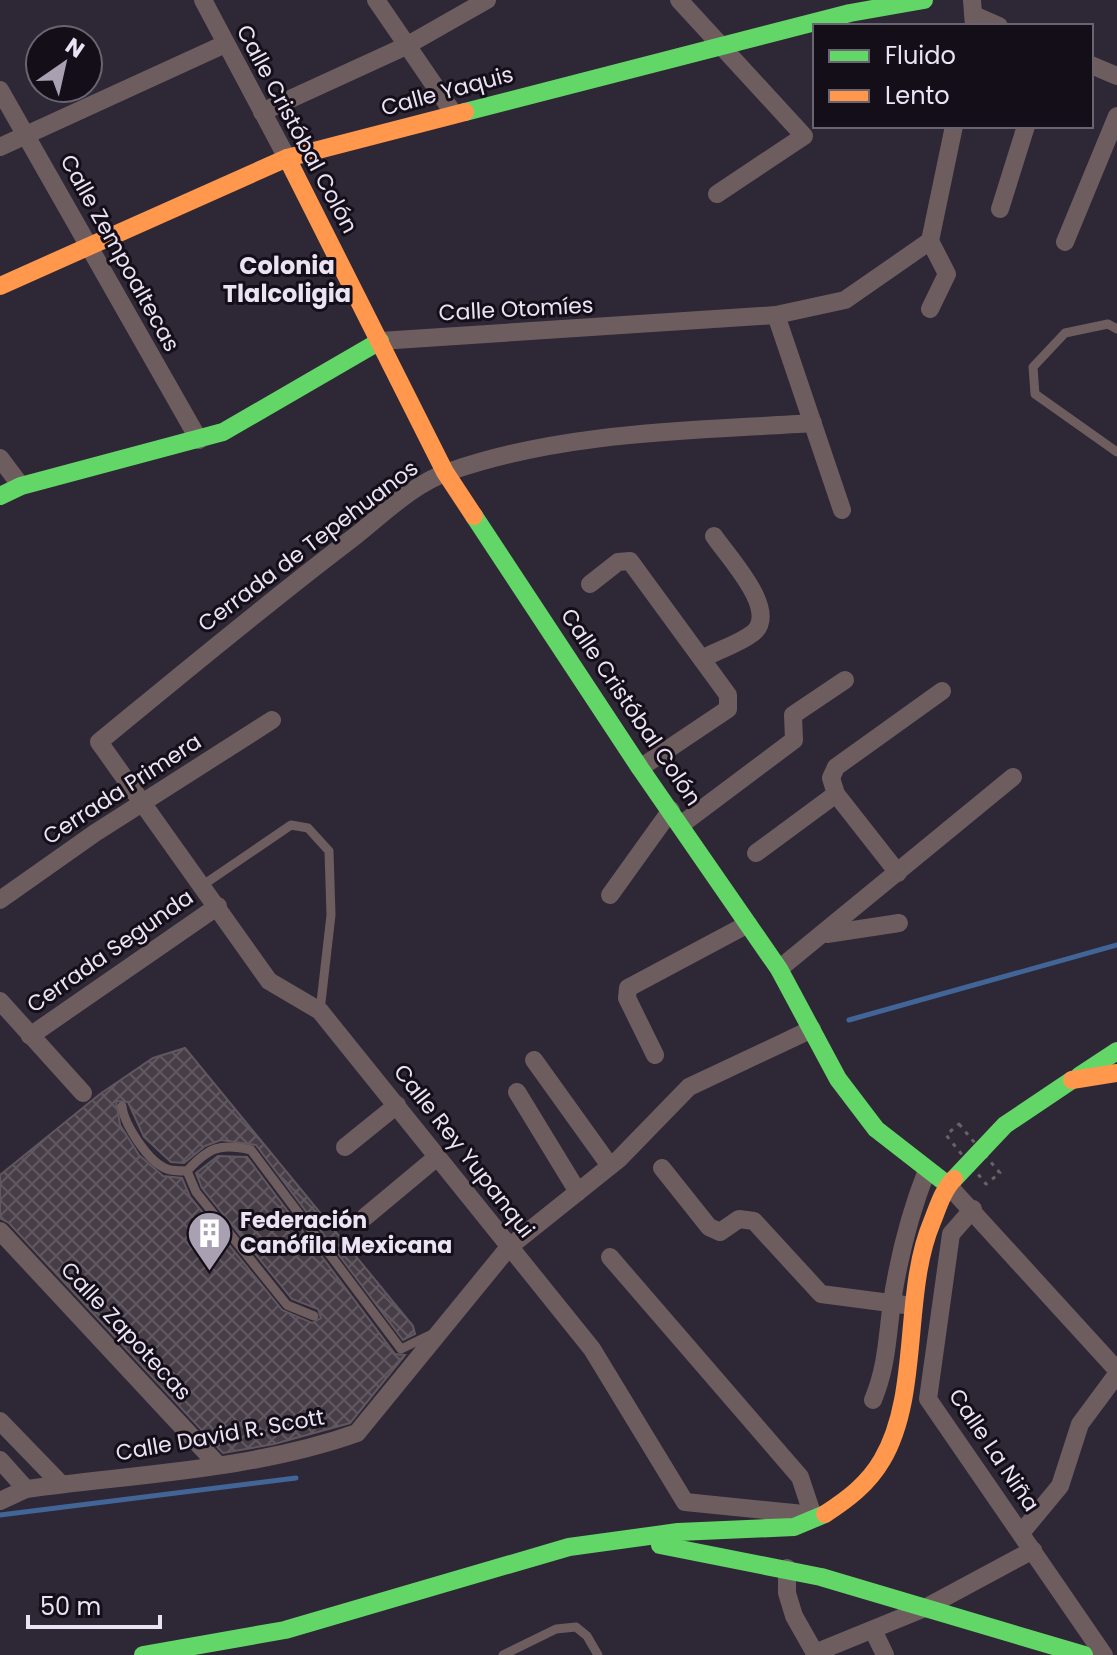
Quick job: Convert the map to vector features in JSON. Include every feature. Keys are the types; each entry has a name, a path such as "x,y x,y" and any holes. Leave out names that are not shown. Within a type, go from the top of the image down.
{"main road":[{"name":"Calle Yaquis","path":"0,286 85,245 287,158 720,45 845,6 924,0"},
{"name":"Calle Cristóbal Colón","path":"287,158 445,472 640,768 779,969 838,1079 876,1129 948,1185"},
{"name":"Calle Otomíes","path":"0,496 21,486 199,440 249,420 362,349 380,341"},
{"path":"143,1655 285,1630 569,1547 632,1541 678,1532 794,1527 856,1493 883,1459 903,1390 922,1246 948,1185 1005,1125 1117,1051"},
{"path":"1072,1080 1117,1073"},
{"path":"792,1554 815,1517"},
{"path":"632,1541 727,1553 792,1554 925,1608 1084,1655"}],"street":[{"name":"Calle Cristóbal Colón","path":"203,0 287,158"},
{"path":"376,0 454,114"},
{"path":"262,112 406,46 487,0"},
{"path":"679,0 804,136 717,194"},
{"path":"974,14 995,24"},
{"path":"0,147 225,44"},
{"path":"1093,66 1117,76"},
{"name":"Calle Zempoaltecas","path":"0,90 85,245 199,440"},
{"path":"1065,242 1117,116"},
{"path":"930,309 947,274 930,241 954,128"},
{"path":"1000,209 1025,128"},
{"name":"Calle Otomíes","path":"380,341 776,315 845,300 930,241"},
{"path":"776,315 842,510"},
{"name":"Cerrada de Tepehuanos","path":"99,742 289,587 412,492 445,472 513,453 621,436 813,423"},
{"path":"0,458 21,486"},
{"path":"702,659 754,632 762,620 761,604 714,536"},
{"path":"590,584 618,562 630,561 728,695 728,709 640,768"},
{"path":"610,895 676,817 794,740 793,715 845,680"},
{"path":"898,873 836,794 831,778 836,767 942,691"},
{"name":"Cerrada Primera","path":"0,900 272,720"},
{"name":"Calle Rey Yupanqui","path":"99,742 145,802 269,981 320,1011 592,1349 685,1502 815,1517"},
{"path":"779,969 1013,777"},
{"path":"756,853 836,794"},
{"name":"Cerrada Segunda","path":"30,1036 218,906"},
{"path":"824,934 899,923"},
{"path":"655,1055 627,998 628,988 748,924"},
{"name":"Cerrada Segunda","path":"0,1001 83,1093"},
{"name":"Calle David R. Scott","path":"0,1501 26,1489 217,1464 325,1444 357,1433 509,1247 615,1162 689,1087 812,1029"},
{"path":"534,1060 615,1162"},
{"path":"517,1092 578,1192"},
{"path":"345,1147 397,1105"},
{"path":"365,1217 437,1157"},
{"path":"662,1168 709,1227 720,1232 739,1219 754,1221 821,1294 913,1306"},
{"path":"873,1400 885,1371 892,1303 909,1215 927,1170"},
{"name":"Calle Cristóbal Colón","path":"948,1185 973,1209 1117,1372"},
{"name":"Calle La Niña","path":"973,1209 951,1234 928,1399 1104,1655"},
{"name":"Calle Zapotecas","path":"0,1231 217,1464"},
{"path":"610,1257 800,1477 815,1517"},
{"path":"1021,1533 1060,1486 1080,1424 1117,1372"},
{"path":"0,1421 61,1484"},
{"path":"0,1460 26,1489"},
{"path":"792,1554 787,1593 794,1616 817,1654 925,1608 1033,1550"},
{"path":"873,1630 885,1655"}],"lane":[{"path":"1117,329 1108,324 1065,333 1033,367 1035,394 1117,452"},
{"path":"203,885 291,825 308,828 329,851 331,915 320,1011"},
{"path":"122,1106 123,1118 156,1162 168,1170 187,1171"},
{"path":"187,1171 201,1155 227,1144 251,1150 401,1349 444,1327"},
{"path":"187,1171 196,1192 224,1230 287,1305 314,1316"},
{"path":"503,1655 556,1629 576,1627 598,1655"}],"building":[{"name":"Federación Canófila Mexicana","path":"185,1048 413,1326 415,1334 403,1340 256,1145 221,1140 205,1146 184,1163 171,1162 144,1137 128,1102 116,1101 120,1125 139,1155 163,1176 182,1178 190,1197 282,1310 312,1323 321,1318 318,1309 292,1299 202,1188 196,1173 218,1156 247,1157 395,1354 405,1355 350,1423 274,1444 223,1453 9,1223 0,1218 0,1175 100,1094 153,1058"}],"waterway":[{"path":"849,1020 1117,945"},
{"path":"0,1515 296,1478"}],"traffic: fast":[{"path":"465,112 850,13 924,0"},
{"path":"0,496 21,486 223,432 380,341"},
{"path":"474,516 640,768 779,969 838,1079 876,1129 948,1185"},
{"path":"1079,1076 1117,1051"},
{"path":"954,1179 1005,1125 1072,1080"},
{"path":"143,1655 285,1630 569,1547 678,1532 794,1527 825,1514"},
{"path":"660,1545 821,1577 1084,1655"}],"traffic: slow":[{"path":"0,286 287,158 465,112"},
{"path":"287,158 445,472 474,516"},
{"path":"1072,1080 1117,1073"},
{"path":"825,1514 864,1484 882,1460 894,1434 907,1374 923,1250 941,1199 954,1179"}],"place":[{"name":"Federación Canófila Mexicana","path":"209,1272"}],"district":[{"name":"Colonia Tlalcoligia","path":"287,279"}]}
